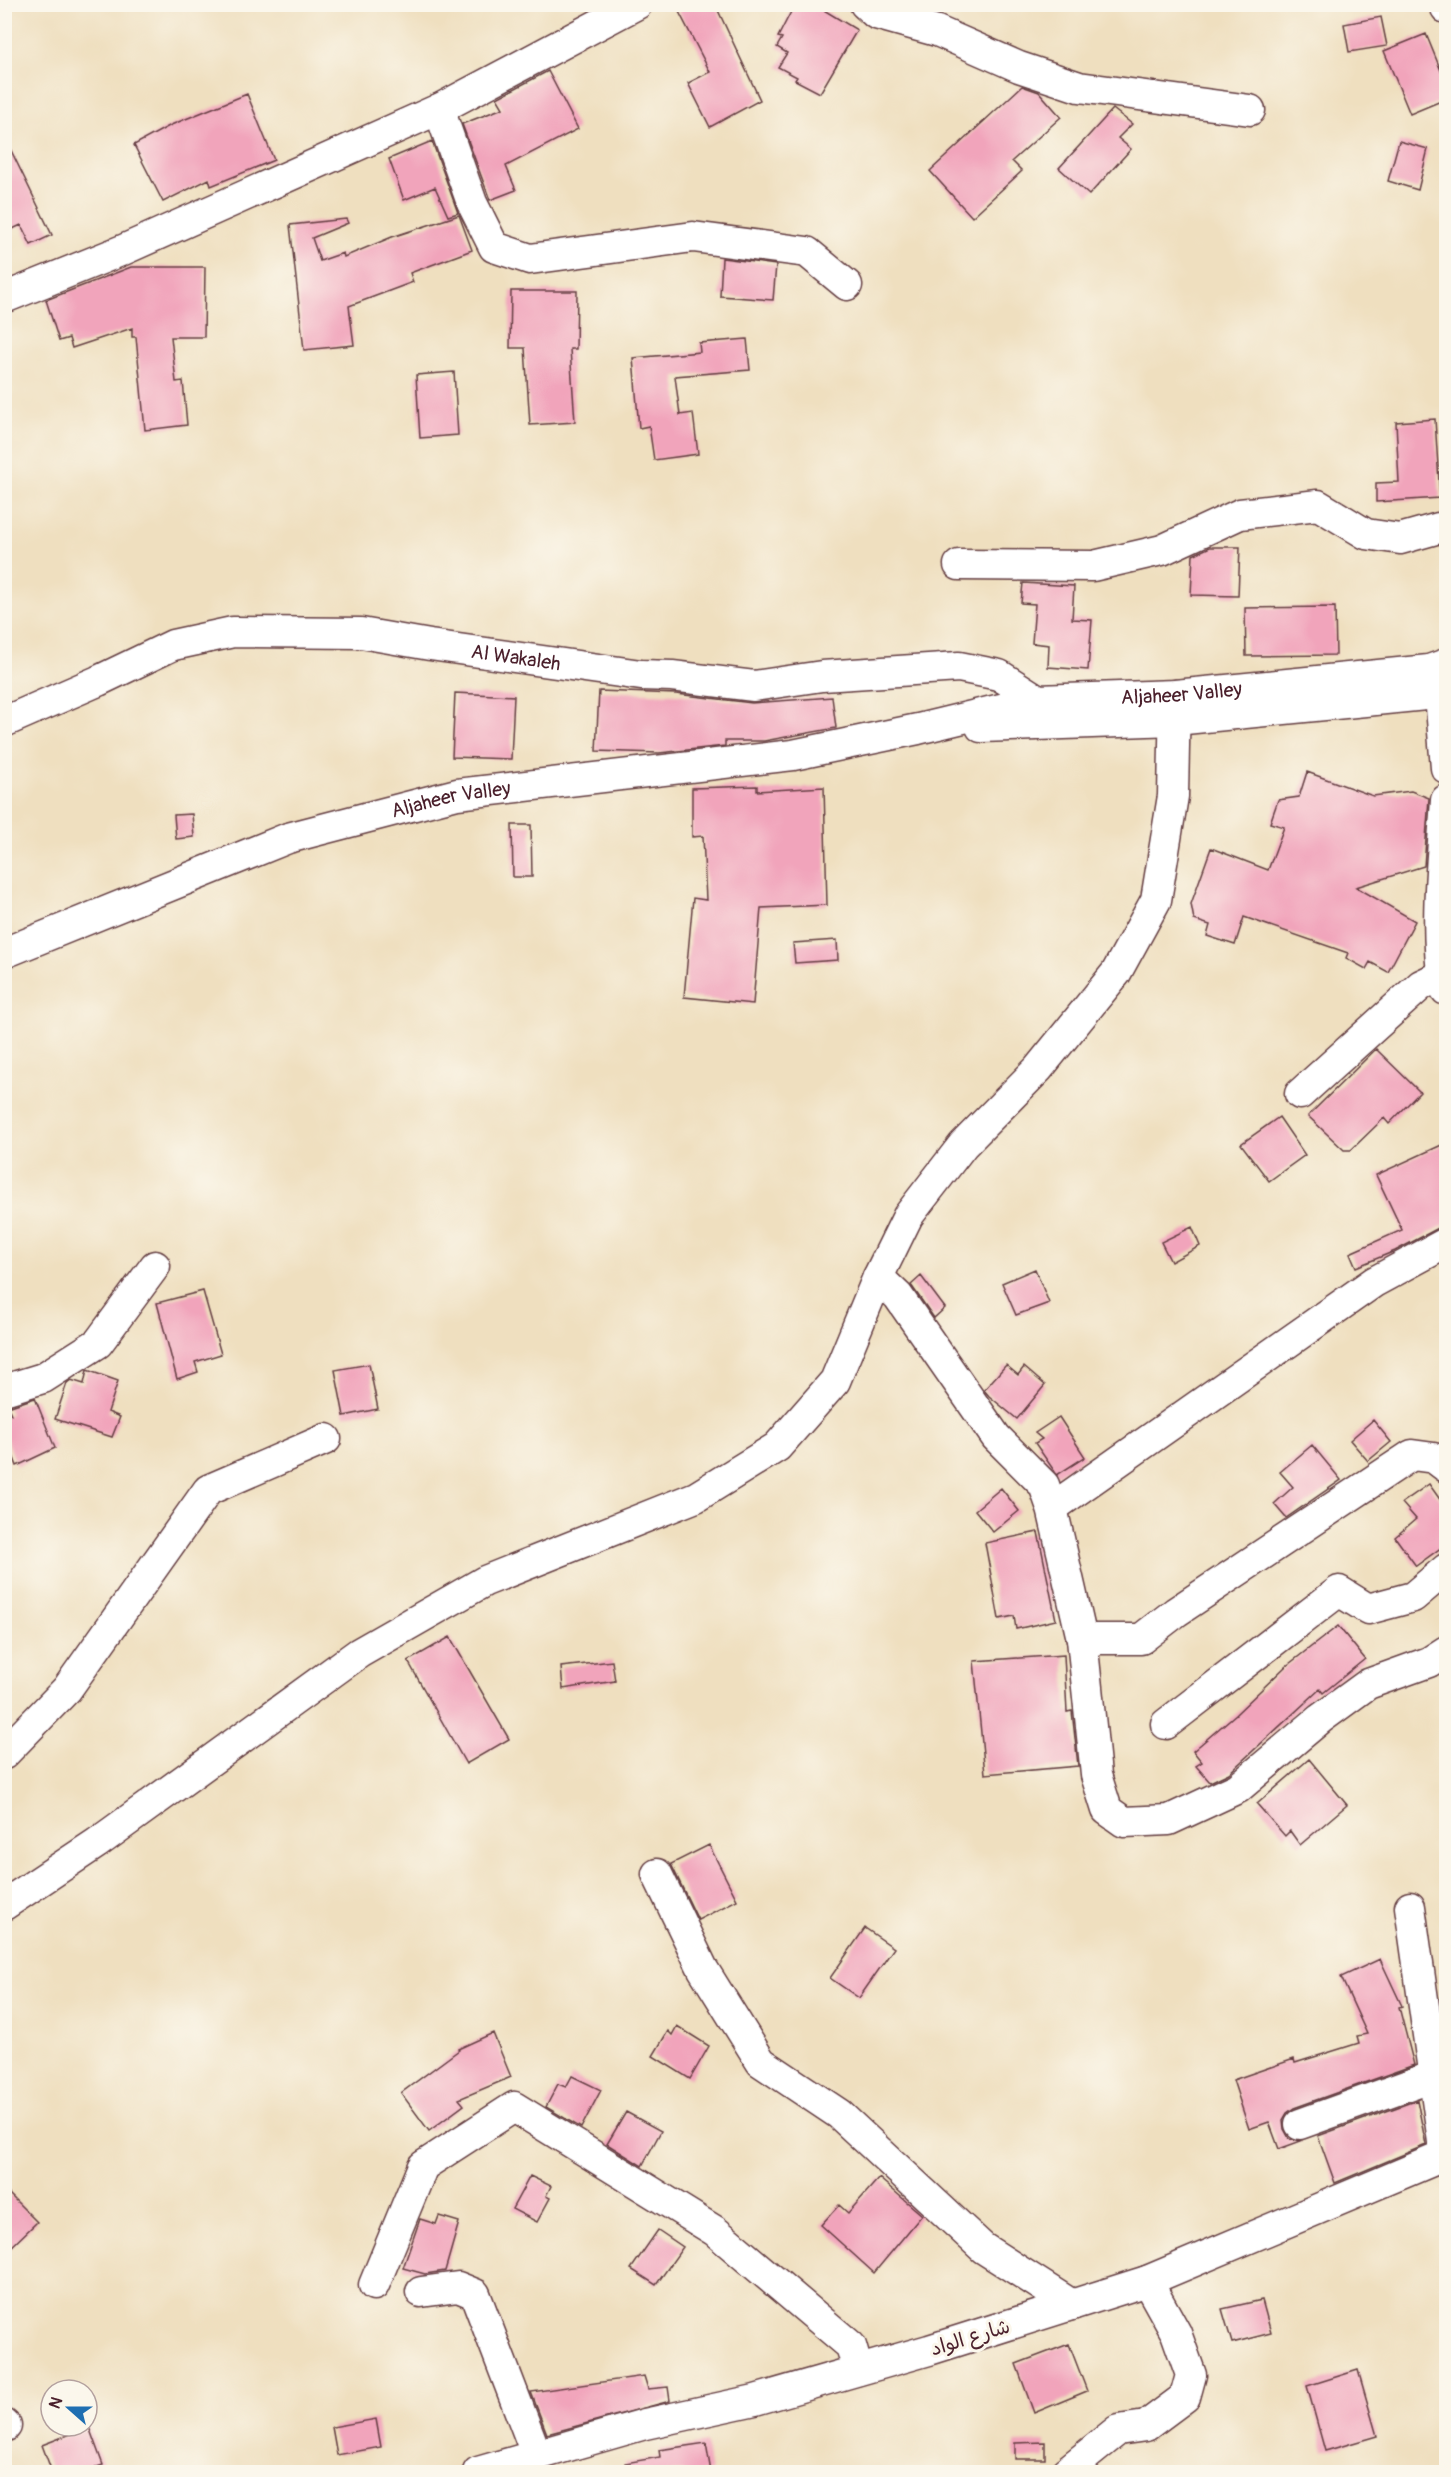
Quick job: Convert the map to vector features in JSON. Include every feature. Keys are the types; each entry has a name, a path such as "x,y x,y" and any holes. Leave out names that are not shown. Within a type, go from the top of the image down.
{"street":[{"path":"4,298 123,250 439,109 637,4"},
{"path":"865,4 876,14 937,31 1019,67 1079,87 1250,110"},
{"path":"439,109 472,203 494,247 530,259 693,237 807,252 847,285"},
{"path":"959,565 1093,566 1162,550 1240,514 1318,505 1366,534 1400,539 1446,526"},
{"name":"Al Wakaleh","path":"4,722 173,645 233,632 361,633 641,675 672,676 754,686 822,676 959,667 999,675 1038,700"},
{"path":"1440,680 1446,768"},
{"name":"Aljaheer Valley","path":"918,729 1175,708 1440,680"},
{"name":"Aljaheer Valley","path":"4,953 288,838 457,794 793,754 918,729 1038,700 1175,708"},
{"path":"4,1905 97,1843 359,1653 485,1581 696,1497 777,1447 835,1381 878,1277 908,1216 963,1145 1038,1069 1116,973 1156,900 1173,796 1175,708"},
{"path":"1300,1094 1421,985 1444,982 1438,956 1442,925 1446,800"},
{"path":"1052,1508 1374,1282 1446,1243"},
{"path":"4,1390 43,1378 98,1343 155,1266"},
{"path":"878,1277 898,1296 996,1437 1044,1485 1052,1508 1082,1639 1096,1775 1107,1810 1124,1822 1169,1820 1238,1788 1320,1719 1368,1684 1429,1662 1446,1651"},
{"path":"4,1754 68,1689 208,1490 326,1438"},
{"path":"1082,1639 1141,1639 1176,1612 1412,1455 1434,1458 1446,1467"},
{"path":"1166,1724 1339,1591 1368,1609 1413,1597 1446,1569"},
{"path":"657,1874 703,1969 761,2062 839,2114 983,2248 1072,2305"},
{"path":"1410,1907 1446,2156"},
{"path":"1300,2124 1433,2076"},
{"path":"374,2285 423,2166 514,2106 715,2231 851,2346 858,2370"},
{"name":"شارع الواد","path":"478,2472 645,2424 755,2400 1148,2281 1446,2156"},
{"path":"1066,2472 1118,2430 1146,2426 1185,2397 1191,2375 1176,2333 1148,2281"},
{"path":"421,2292 458,2287 475,2294 537,2456"}],"building":[{"path":"675,4 715,4 760,100 710,127 688,83 710,72"},
{"path":"795,4 814,4 857,30 820,93 795,80 797,77 778,67 787,53 777,47 782,38 778,37"},
{"path":"1381,17 1387,46 1349,52 1344,24"},
{"path":"1426,34 1446,83 1446,99 1410,114 1384,51"},
{"path":"548,71 578,129 506,166 516,190 490,200 462,124 503,108 497,98"},
{"path":"1022,86 1039,92 1061,117 1012,161 1022,171 972,217 930,171"},
{"path":"247,94 274,160 211,186 209,179 163,202 134,145 171,125"},
{"path":"1113,109 1132,124 1118,138 1131,149 1089,195 1059,168"},
{"path":"4,136 52,235 31,245 21,225 4,233"},
{"path":"432,141 458,213 448,216 435,187 404,200 389,159"},
{"path":"1399,141 1428,149 1418,190 1388,181"},
{"path":"459,215 472,250 410,273 413,282 349,306 354,345 304,350 290,225 346,219 348,223 312,238 320,261 343,253 344,257 392,237"},
{"path":"722,258 776,265 773,300 720,296"},
{"path":"131,267 205,267 204,337 171,337 176,382 183,381 187,425 145,430 136,337 132,337 132,328 72,348 69,338 59,341 46,300"},
{"path":"511,291 577,291 576,349 570,349 575,422 530,425 525,348 510,348"},
{"path":"747,339 750,370 675,376 680,415 693,413 698,454 654,460 649,426 639,428 633,358 700,352 699,343"},
{"path":"454,372 458,435 420,438 416,375"},
{"path":"1435,419 1440,498 1376,502 1376,483 1399,482 1396,422"},
{"path":"1210,547 1240,547 1238,596 1191,595 1193,555"},
{"path":"1023,583 1074,586 1072,619 1092,620 1088,670 1048,667 1049,645 1032,643 1035,604 1021,603"},
{"path":"1335,607 1336,655 1246,656 1245,608"},
{"path":"599,691 676,694 752,703 832,697 836,728 764,741 725,741 725,746 659,753 596,751"},
{"path":"455,693 514,696 511,759 452,757"},
{"path":"1307,772 1373,796 1411,791 1429,798 1424,866 1356,887 1415,921 1388,972 1370,962 1366,969 1346,958 1348,953 1244,917 1235,945 1207,936 1210,925 1194,920 1191,904 1211,848 1268,870 1284,827 1270,823 1278,800 1299,797"},
{"path":"757,786 757,791 824,787 827,905 761,908 753,1004 684,997 693,898 706,900 703,836 692,837 692,788"},
{"path":"192,814 194,837 176,839 174,815"},
{"path":"512,825 531,825 532,877 513,877"},
{"path":"837,940 838,960 795,963 793,943"},
{"path":"1376,1049 1420,1092 1389,1124 1384,1118 1351,1150 1344,1150 1308,1116"},
{"path":"1279,1117 1305,1155 1269,1181 1241,1144"},
{"path":"1446,1143 1446,1224 1395,1251 1356,1267 1350,1253 1402,1230 1376,1175"},
{"path":"1192,1227 1200,1246 1171,1262 1161,1242"},
{"path":"1035,1269 1049,1303 1016,1315 1002,1283"},
{"path":"921,1276 945,1308 934,1318 911,1285"},
{"path":"203,1291 221,1354 195,1362 198,1372 177,1379 157,1303"},
{"path":"369,1364 378,1409 344,1416 335,1370"},
{"path":"1006,1365 1018,1375 1024,1367 1045,1385 1017,1419 984,1390"},
{"path":"87,1370 118,1381 108,1412 120,1417 112,1437 55,1419 67,1383 71,1380 84,1384"},
{"path":"35,1398 55,1448 17,1466 4,1432 4,1416 11,1414 8,1407"},
{"path":"1059,1417 1085,1457 1057,1475 1035,1443 1042,1439 1035,1433"},
{"path":"1373,1420 1391,1442 1368,1461 1350,1440"},
{"path":"1312,1445 1341,1480 1286,1518 1274,1504 1293,1487 1280,1472"},
{"path":"1429,1484 1446,1508 1446,1544 1416,1566 1395,1537 1416,1519 1402,1503"},
{"path":"1001,1488 1019,1511 993,1532 975,1510"},
{"path":"1038,1532 1056,1620 1016,1629 1014,1616 999,1619 985,1543"},
{"path":"1338,1626 1365,1659 1323,1693 1320,1689 1229,1773 1210,1782 1196,1766 1202,1762 1193,1751 1285,1667"},
{"path":"450,1637 509,1739 466,1764 408,1661"},
{"path":"1064,1655 1067,1712 1072,1711 1078,1766 985,1774 974,1661"},
{"path":"612,1661 615,1681 563,1689 561,1667"},
{"path":"1309,1759 1347,1805 1300,1845 1290,1831 1285,1836 1257,1804"},
{"path":"709,1845 737,1900 698,1920 671,1864"},
{"path":"865,1928 894,1948 859,1998 830,1978"},
{"path":"1380,1959 1402,2006 1399,2007 1414,2065 1294,2108 1283,2120 1284,2129 1289,2138 1301,2141 1279,2149 1269,2122 1249,2129 1233,2080 1294,2059 1295,2063 1359,2043 1357,2036 1367,2034 1341,1977"},
{"path":"677,2026 709,2046 690,2079 653,2056 668,2031 672,2035"},
{"path":"493,2033 511,2077 459,2099 464,2105 429,2131 401,2093 458,2049"},
{"path":"572,2076 601,2090 581,2128 546,2107 558,2084 566,2087"},
{"path":"1417,2100 1426,2145 1335,2183 1318,2136"},
{"path":"626,2112 661,2131 642,2166 607,2144"},
{"path":"530,2176 551,2186 546,2196 550,2198 537,2222 512,2209"},
{"path":"879,2178 922,2215 874,2273 821,2225 839,2205 848,2213"},
{"path":"4,2189 37,2222 4,2254"},
{"path":"439,2216 459,2222 445,2271 425,2274 403,2268 420,2219 436,2224"},
{"path":"658,2230 683,2247 656,2285 631,2269"},
{"path":"1262,2300 1271,2333 1232,2343 1222,2309"},
{"path":"1069,2344 1087,2391 1034,2413 1016,2364"},
{"path":"1358,2370 1377,2436 1325,2451 1307,2386"},
{"path":"644,2376 648,2389 668,2387 670,2401 547,2434 531,2392"},
{"path":"376,2419 381,2447 337,2455 332,2427"},
{"path":"60,2438 93,2438 103,2465 82,2472 52,2472 42,2445"},
{"path":"1045,2442 1045,2459 1015,2459 1015,2443"},
{"path":"706,2443 711,2472 626,2472 625,2463 660,2457 659,2450"}]}
